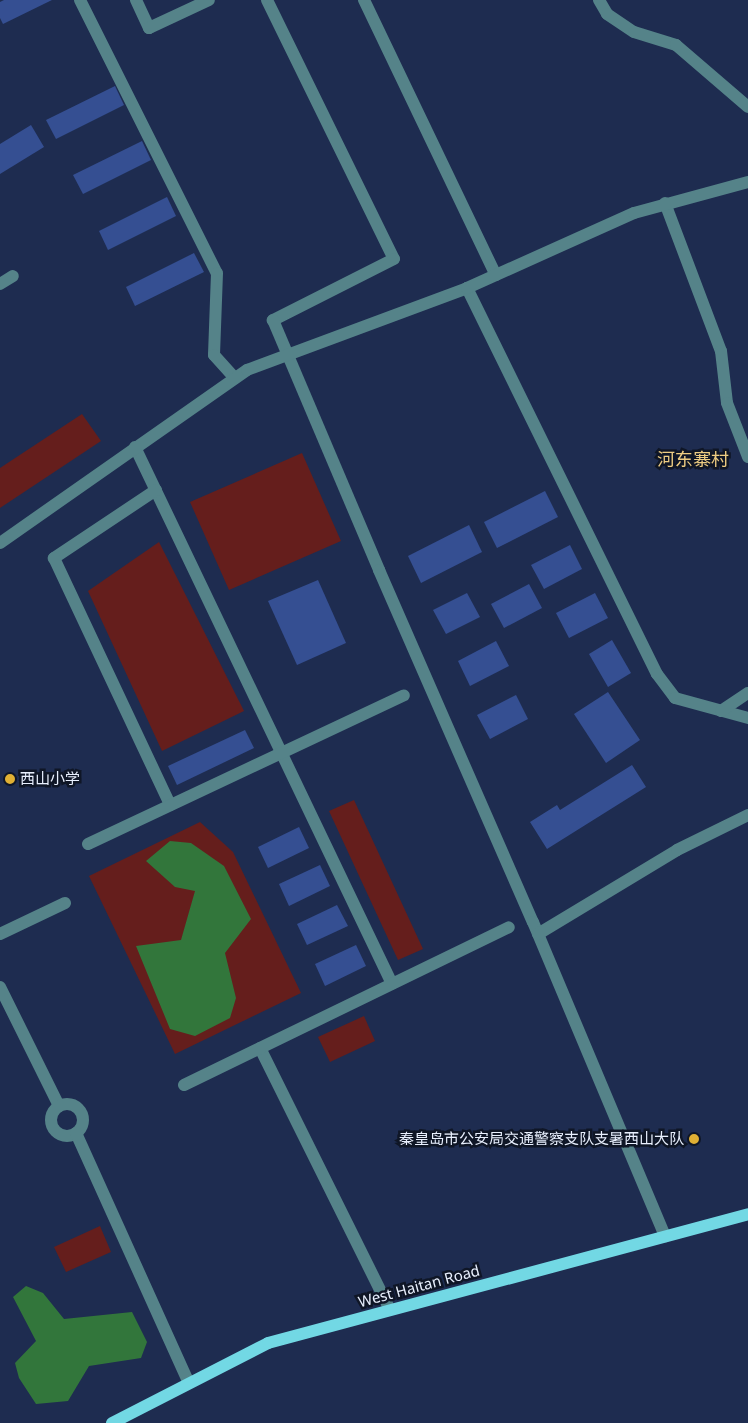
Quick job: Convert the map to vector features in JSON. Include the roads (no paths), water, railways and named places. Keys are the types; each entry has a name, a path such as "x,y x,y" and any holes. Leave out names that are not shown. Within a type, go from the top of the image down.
{"main road":[{"name":"West Haitan Road","path":"112,1423 268,1343 748,1214"}],"street":[{"path":"80,0 217,273 214,355 235,378"},
{"path":"136,0 149,28 209,0"},
{"path":"267,0 394,260 273,320 379,570 538,934 665,1236"},
{"path":"364,0 496,275"},
{"path":"599,0 607,14 634,32 676,45 748,107"},
{"path":"0,543 247,370 467,288 634,213 748,182"},
{"path":"666,204 721,351 726,403 748,457"},
{"path":"0,284 13,276"},
{"path":"467,288 657,674 675,698 748,718"},
{"path":"135,447 392,984"},
{"path":"156,490 54,558 170,805"},
{"path":"721,711 748,693"},
{"path":"88,844 404,695"},
{"path":"538,934 677,850 748,814"},
{"path":"0,934 66,903"},
{"path":"184,1085 509,927"},
{"path":"0,987 59,1106"},
{"path":"260,1048 390,1310"},
{"path":"70,1104 79,1110 82,1125 76,1134 61,1135 54,1128 51,1118 59,1106 70,1104"},
{"path":"76,1134 189,1384"}],"place":[{"name":"西山小学","path":"10,779"},
{"name":"秦皇岛市公安局交通警察支队支暑西山大队","path":"694,1139"}],"district":[{"name":"河东寨村","path":"693,459"}]}
